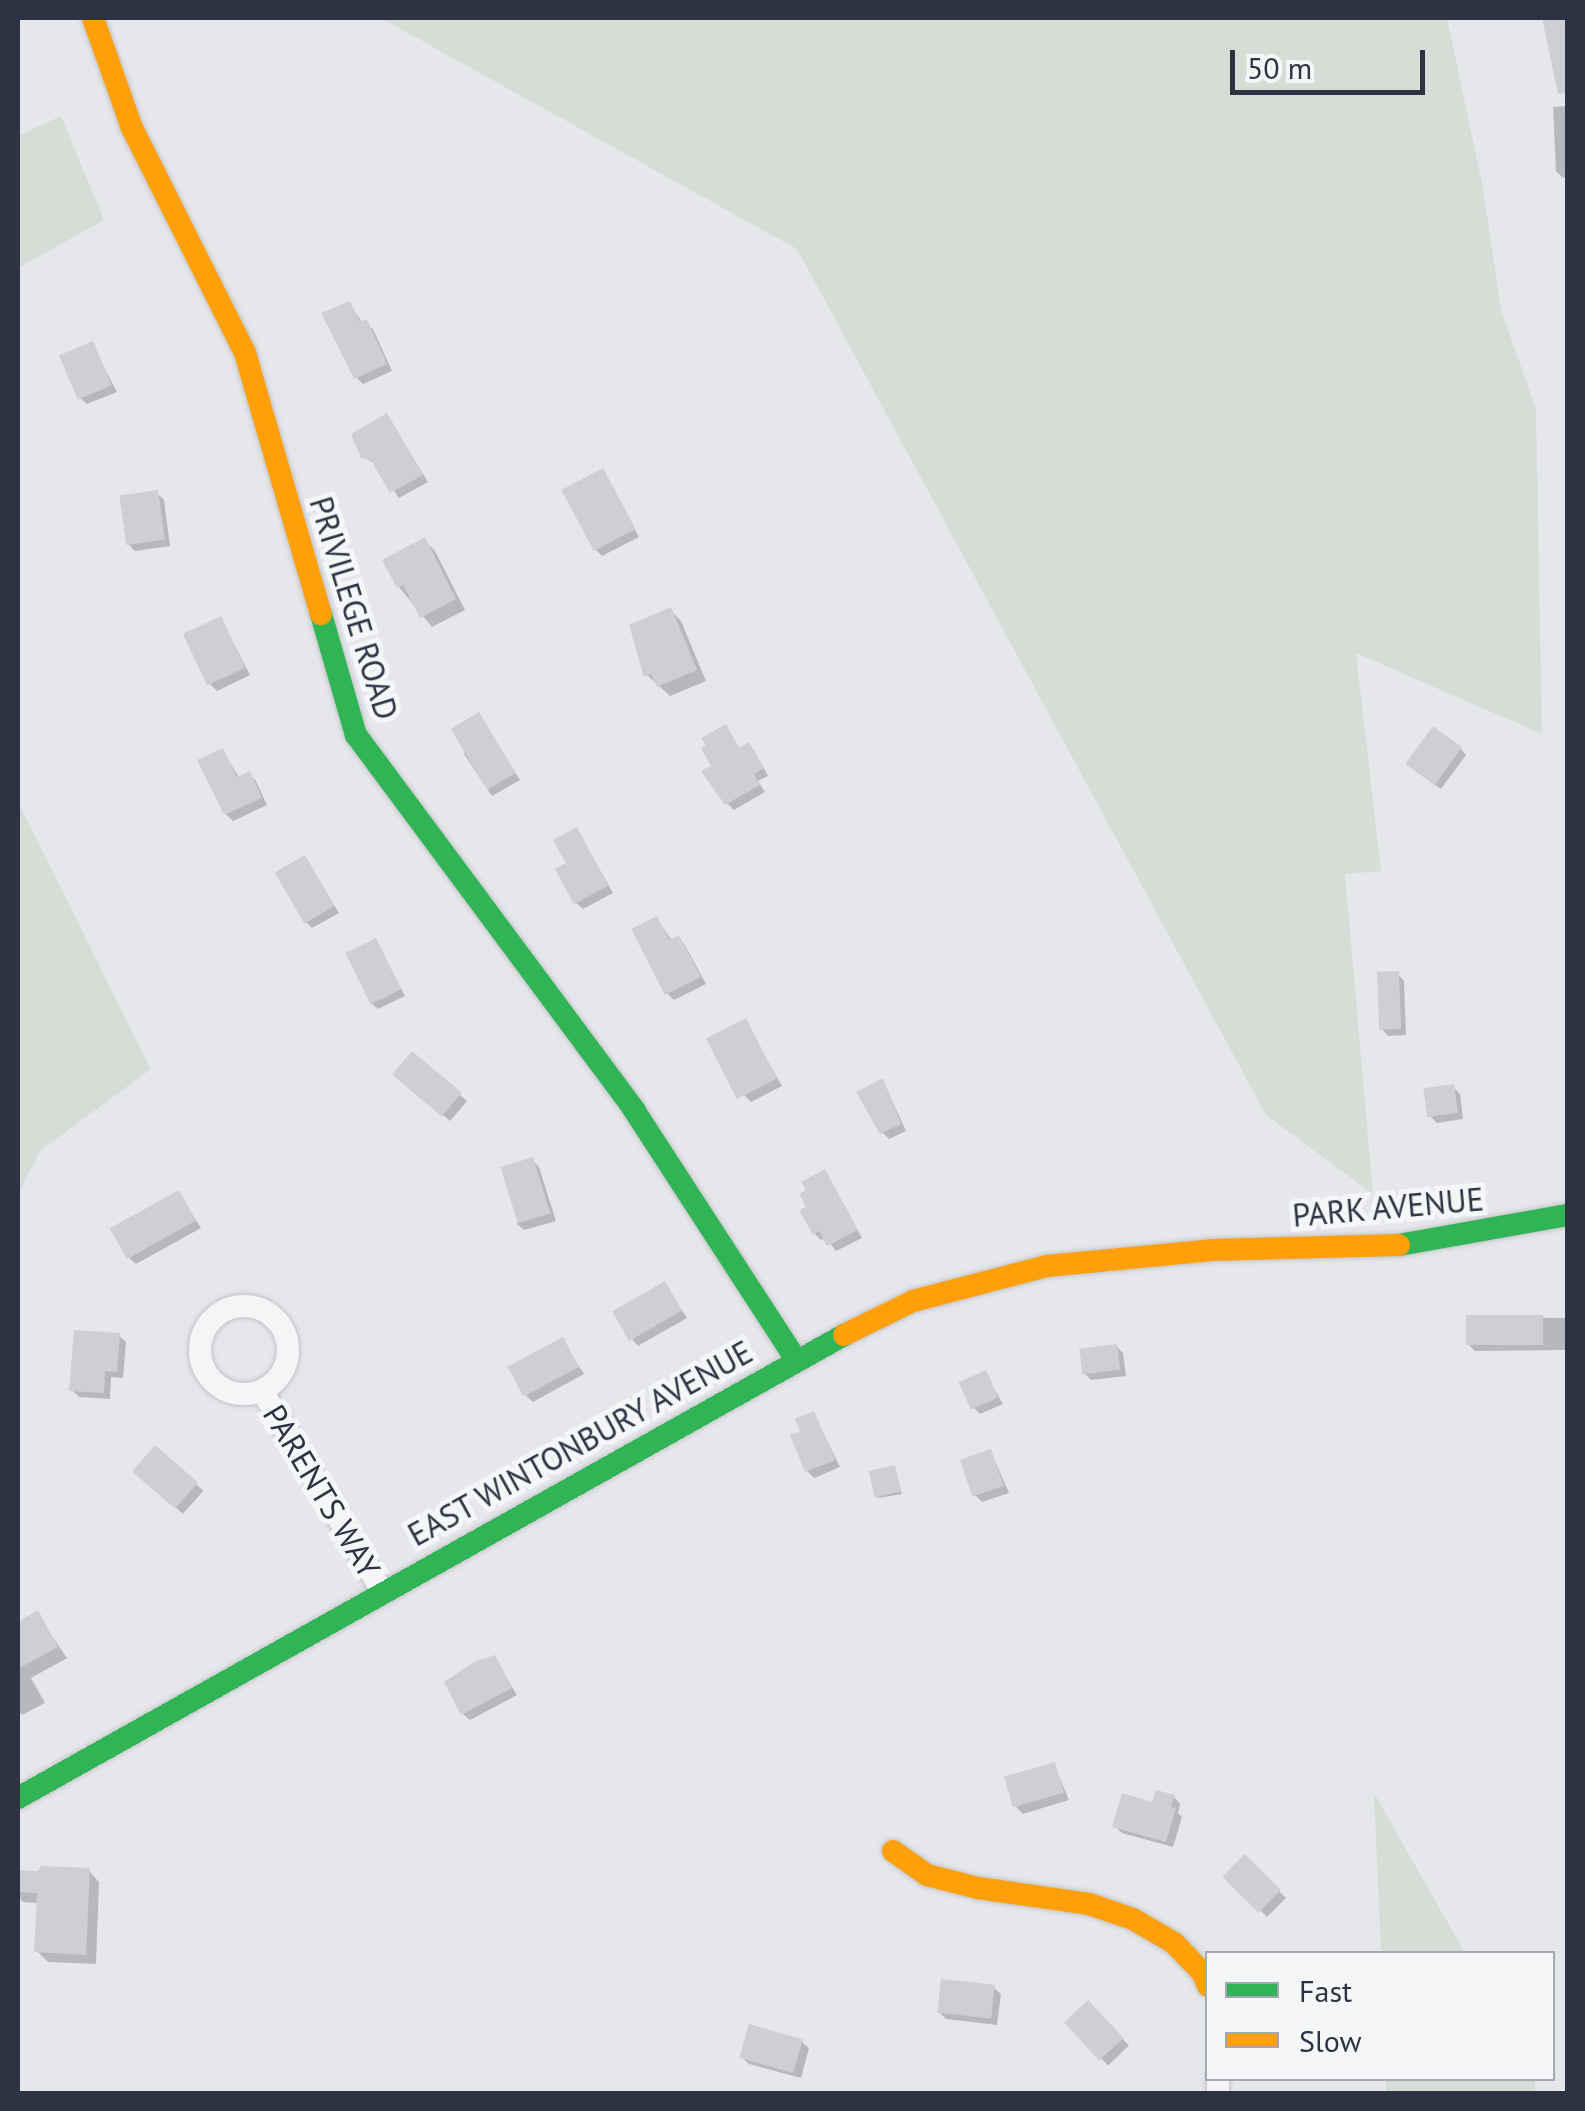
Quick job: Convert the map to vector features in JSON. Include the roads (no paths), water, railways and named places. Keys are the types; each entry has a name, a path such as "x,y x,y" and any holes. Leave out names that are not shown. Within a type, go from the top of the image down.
{"street":[{"name":"PRIVILEGE ROAD","path":"93,18 132,128 245,353 356,735 634,1110 795,1358"},
{"name":"PARK AVENUE","path":"1212,1250 1400,1245 1568,1215"},
{"name":"EAST WINTONBURY AVENUE","path":"18,1798 795,1358 912,1301 1047,1266 1212,1250"},
{"name":"PARENTS WAY","path":"262,1391 383,1592"},
{"path":"893,1852 927,1876 978,1888 1088,1904 1133,1918 1174,1942 1205,1979"}]}
